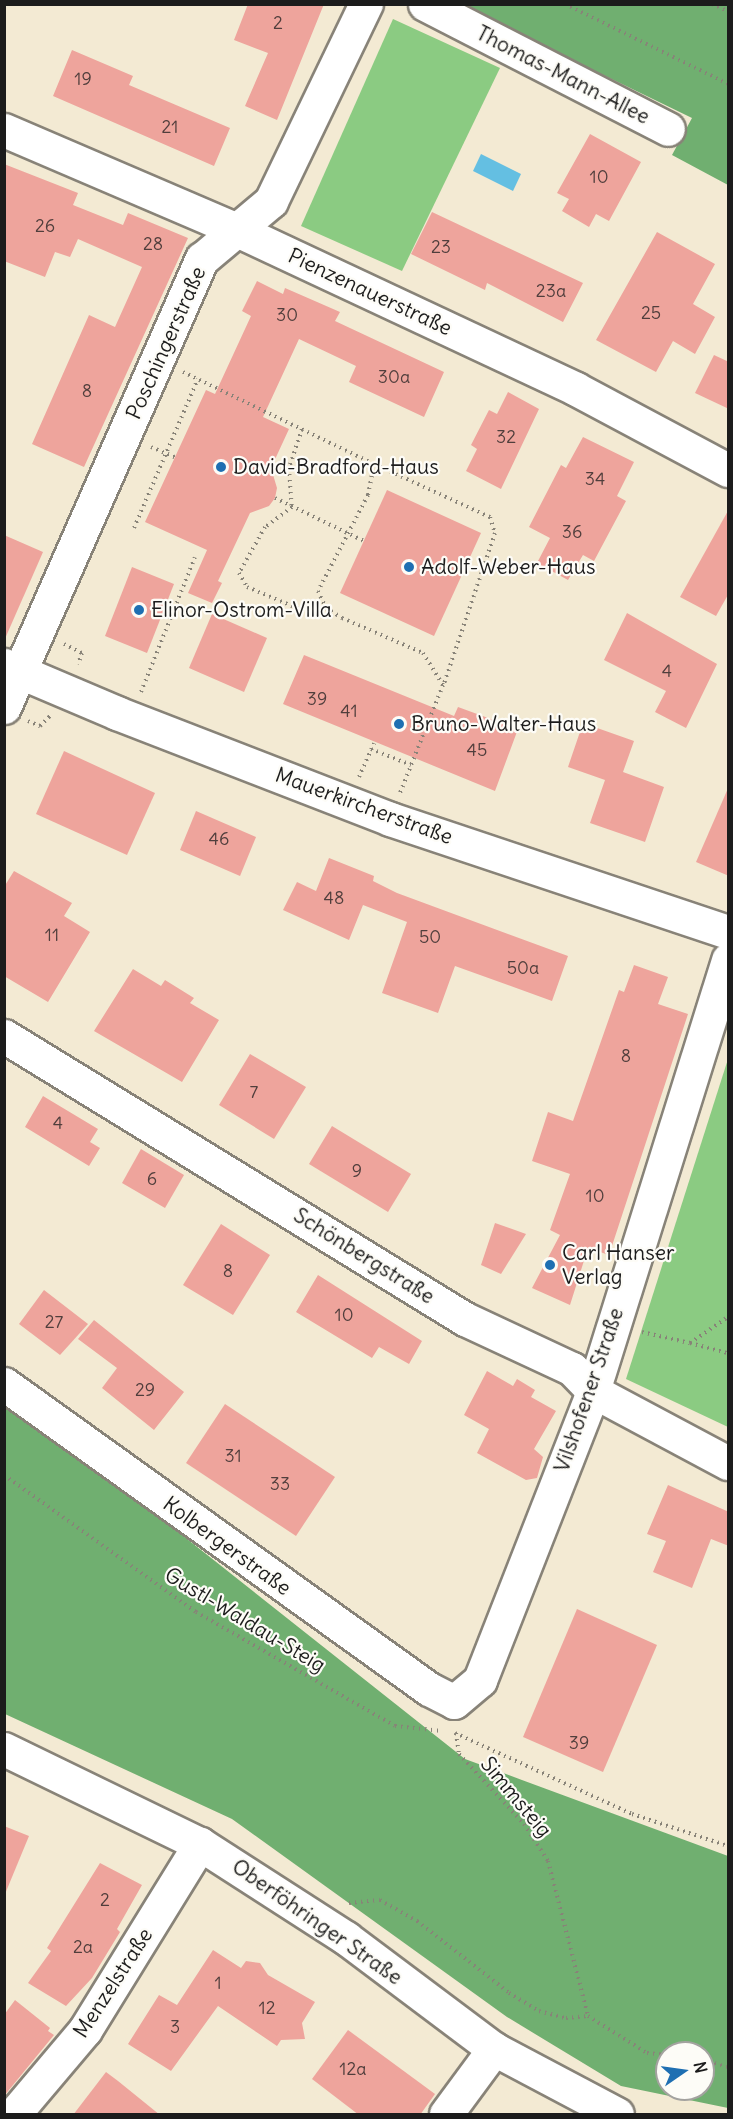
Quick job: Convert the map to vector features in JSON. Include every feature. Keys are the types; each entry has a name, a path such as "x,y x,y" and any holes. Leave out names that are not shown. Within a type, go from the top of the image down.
{"street":[{"name":"Poschingerstraße","path":"4,707 12,668 158,361 202,259 271,201 366,4"},
{"name":"Thomas-Mann-Allee","path":"425,4 668,129"},
{"name":"Pienzenauerstraße","path":"4,130 237,230 576,389 729,470"},
{"name":"Mauerkircherstraße","path":"12,668 390,819 729,932"},
{"name":"Vilshofener Straße","path":"455,1717 480,1680 593,1391 611,1326 729,960"},
{"name":"Schönbergstraße","path":"4,1036 465,1319 572,1369 593,1391 729,1463"},
{"name":"Kolbergerstraße","path":"4,1384 429,1689 455,1717"},
{"name":"Oberföhringer Straße","path":"4,1749 201,1844 346,1938 494,2049 617,2115"},
{"name":"Menzelstraße","path":"14,2115 85,2030 201,1844"},
{"path":"446,2115 494,2049"}],"path":[{"path":"566,4 729,84"},
{"path":"712,4 729,11"},
{"path":"158,361 490,517 495,533 443,684 406,779"},
{"path":"134,528 198,379"},
{"path":"292,507 289,468 302,429"},
{"path":"158,450 175,457"},
{"path":"374,464 368,495 318,591 327,608 423,653 443,684"},
{"path":"275,498 350,533 364,542"},
{"path":"292,507 265,527 239,573 247,587 316,616 327,608"},
{"path":"149,673 195,557"},
{"path":"366,761 374,743"},
{"path":"370,749 411,765"},
{"path":"690,1343 729,1317"},
{"path":"611,1326 729,1353"},
{"name":"Gustl-Waldau-Steig","path":"4,1475 196,1612 395,1726 455,1717"},
{"path":"455,1717 632,1814 729,1846"},
{"name":"Simmsteig","path":"455,1717 459,1754 524,1824 548,1861 588,2016"},
{"path":"342,1905 380,1900 417,1921 509,1993 539,2011 566,2018 588,2016 647,2053 655,2054"}],"green space":[{"path":"459,5 728,5 728,185 672,155 692,118"},
{"path":"393,19 500,68 402,271 301,226"},
{"path":"728,1059 728,1427 626,1379"},
{"path":"4,1394 465,1759 728,1856 728,2108 694,2101 715,2101 715,2041 655,2041 655,2093 621,2086 507,2017 232,1819 5,1714"}],"water":[{"path":"481,154 521,174 513,191 473,171"}],"building":[{"path":"248,4 324,4 277,120 245,106 268,53 234,40"},
{"path":"72,50 133,76 129,85 230,128 214,166 53,96"},
{"path":"590,134 641,162 609,221 596,214 589,227 562,211 569,199 557,193"},
{"path":"4,164 78,193 73,205 123,225 128,213 188,238 84,467 32,444 89,315 115,327 142,267 78,239 70,257 55,252 45,277 4,261"},
{"path":"432,212 583,283 563,322 487,283 485,290 411,254"},
{"path":"657,232 715,264 693,304 715,317 695,354 673,341 656,372 596,340"},
{"path":"257,281 283,294 285,288 340,312 335,321 444,372 424,417 349,382 356,366 299,339 263,417 289,429 271,468 277,488 275,498 269,506 250,513 218,581 222,583 212,603 188,593 207,550 145,522 206,390 215,394 251,316 242,311"},
{"path":"714,355 729,362 729,409 695,393"},
{"path":"508,392 539,409 501,489 466,471 477,449 471,445 489,410 497,414"},
{"path":"583,437 634,462 617,496 626,501 594,561 583,555 568,580 537,563 550,538 529,527 561,465 566,468"},
{"name":"Adolf-Weber-Haus","path":"387,490 481,533 434,636 340,593"},
{"path":"729,509 729,593 716,616 680,597"},
{"path":"4,535 43,552 4,641"},
{"name":"Elinor-Ostrom-Villa","path":"132,567 174,584 147,653 105,636"},
{"path":"627,613 717,664 686,728 655,712 666,691 604,660"},
{"path":"212,614 267,638 244,692 189,668"},
{"path":"304,655 454,716 458,707 518,729 495,791 283,704"},
{"path":"583,723 634,741 623,772 664,787 645,842 590,823 605,780 568,767"},
{"path":"64,751 155,793 127,855 36,814"},
{"path":"729,786 729,876 696,862"},
{"path":"196,811 256,837 240,876 180,850"},
{"path":"329,858 374,876 373,881 397,893 568,956 552,1001 455,966 438,1013 382,993 407,922 363,905 349,940 283,910 297,882 316,891"},
{"path":"14,871 72,903 64,916 90,932 48,1002 4,976 4,887"},
{"path":"634,965 668,977 658,1004 688,1014 609,1255 588,1248 570,1305 532,1288 560,1235 550,1230 570,1174 532,1161 548,1112 573,1121 619,990 624,992"},
{"path":"133,969 161,986 165,980 194,998 190,1003 219,1020 182,1082 94,1031"},
{"path":"250,1054 306,1087 274,1139 219,1105"},
{"path":"43,1096 98,1129 90,1142 100,1148 89,1166 25,1127"},
{"path":"332,1126 411,1174 388,1212 309,1164"},
{"path":"141,1149 184,1175 165,1208 122,1183"},
{"path":"495,1223 526,1234 501,1274 481,1265"},
{"path":"221,1224 270,1255 233,1315 183,1285"},
{"path":"318,1275 422,1341 409,1364 379,1347 372,1358 296,1312"},
{"path":"44,1290 88,1324 60,1355 19,1324"},
{"path":"94,1320 184,1392 154,1430 102,1388 117,1368 78,1339"},
{"path":"487,1371 513,1386 517,1379 535,1390 531,1397 556,1411 534,1449 543,1457 537,1478 526,1480 477,1453 489,1429 464,1415"},
{"path":"225,1404 335,1477 296,1536 186,1463"},
{"path":"668,1485 729,1512 729,1546 711,1539 692,1588 653,1572 666,1541 647,1534"},
{"path":"577,1609 657,1645 603,1772 523,1737"},
{"path":"4,1826 29,1836 5,1894 4,1894"},
{"path":"100,1863 142,1885 117,1929 120,1932 92,1978 66,2006 28,1983 51,1951 47,1948"},
{"path":"213,1950 241,1968 246,1961 260,1963 268,1975 315,2002 302,2023 305,2039 281,2040 277,2046 218,2006 171,2071 128,2044 159,1995 177,2005"},
{"path":"15,2000 50,2028 48,2031 54,2035 4,2096 4,2015"},
{"path":"348,2030 435,2094 420,2115 359,2115 312,2079"},
{"path":"106,2072 118,2081 160,2115 73,2115"}],"place":[{"name":"David-Bradford-Haus","path":"221,467"},
{"name":"Adolf-Weber-Haus","path":"409,567"},
{"name":"Elinor-Ostrom-Villa","path":"139,610"},
{"name":"Bruno-Walter-Haus","path":"399,724"},
{"name":"Carl Hanser Verlag","path":"550,1265"}]}
